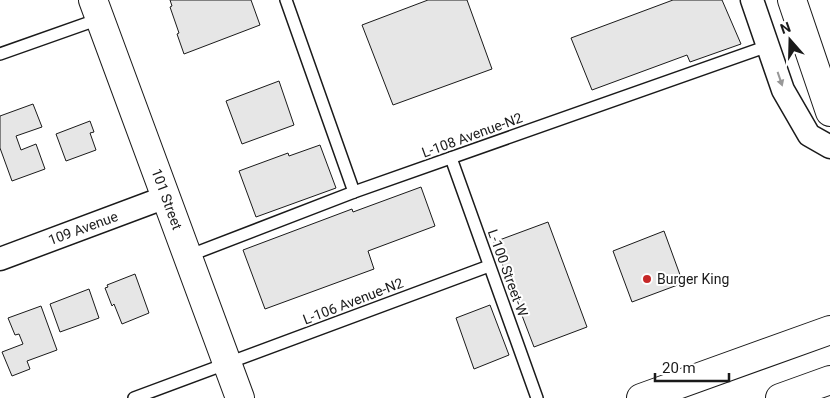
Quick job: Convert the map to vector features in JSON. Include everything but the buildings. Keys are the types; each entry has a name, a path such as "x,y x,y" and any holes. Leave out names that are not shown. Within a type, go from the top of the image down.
{"street":[{"path":"752,0 783,90 809,135 830,148"},
{"path":"792,0 830,112"},
{"name":"101 Street","path":"97,9 240,398"},
{"name":"109 Avenue","path":"0,259 166,197"},
{"path":"641,398 830,330"},
{"path":"780,398 830,380"}],"lane":[{"path":"286,0 354,192"},
{"path":"0,54 97,9"},
{"name":"L-108 Avenue-N2","path":"188,256 354,192 768,46"},
{"name":"L-100 Street-W","path":"451,158 537,398"},
{"name":"L-106 Avenue-N2","path":"134,398 228,365 489,266"}],"place":[{"name":"Burger King","path":"647,279"}]}
